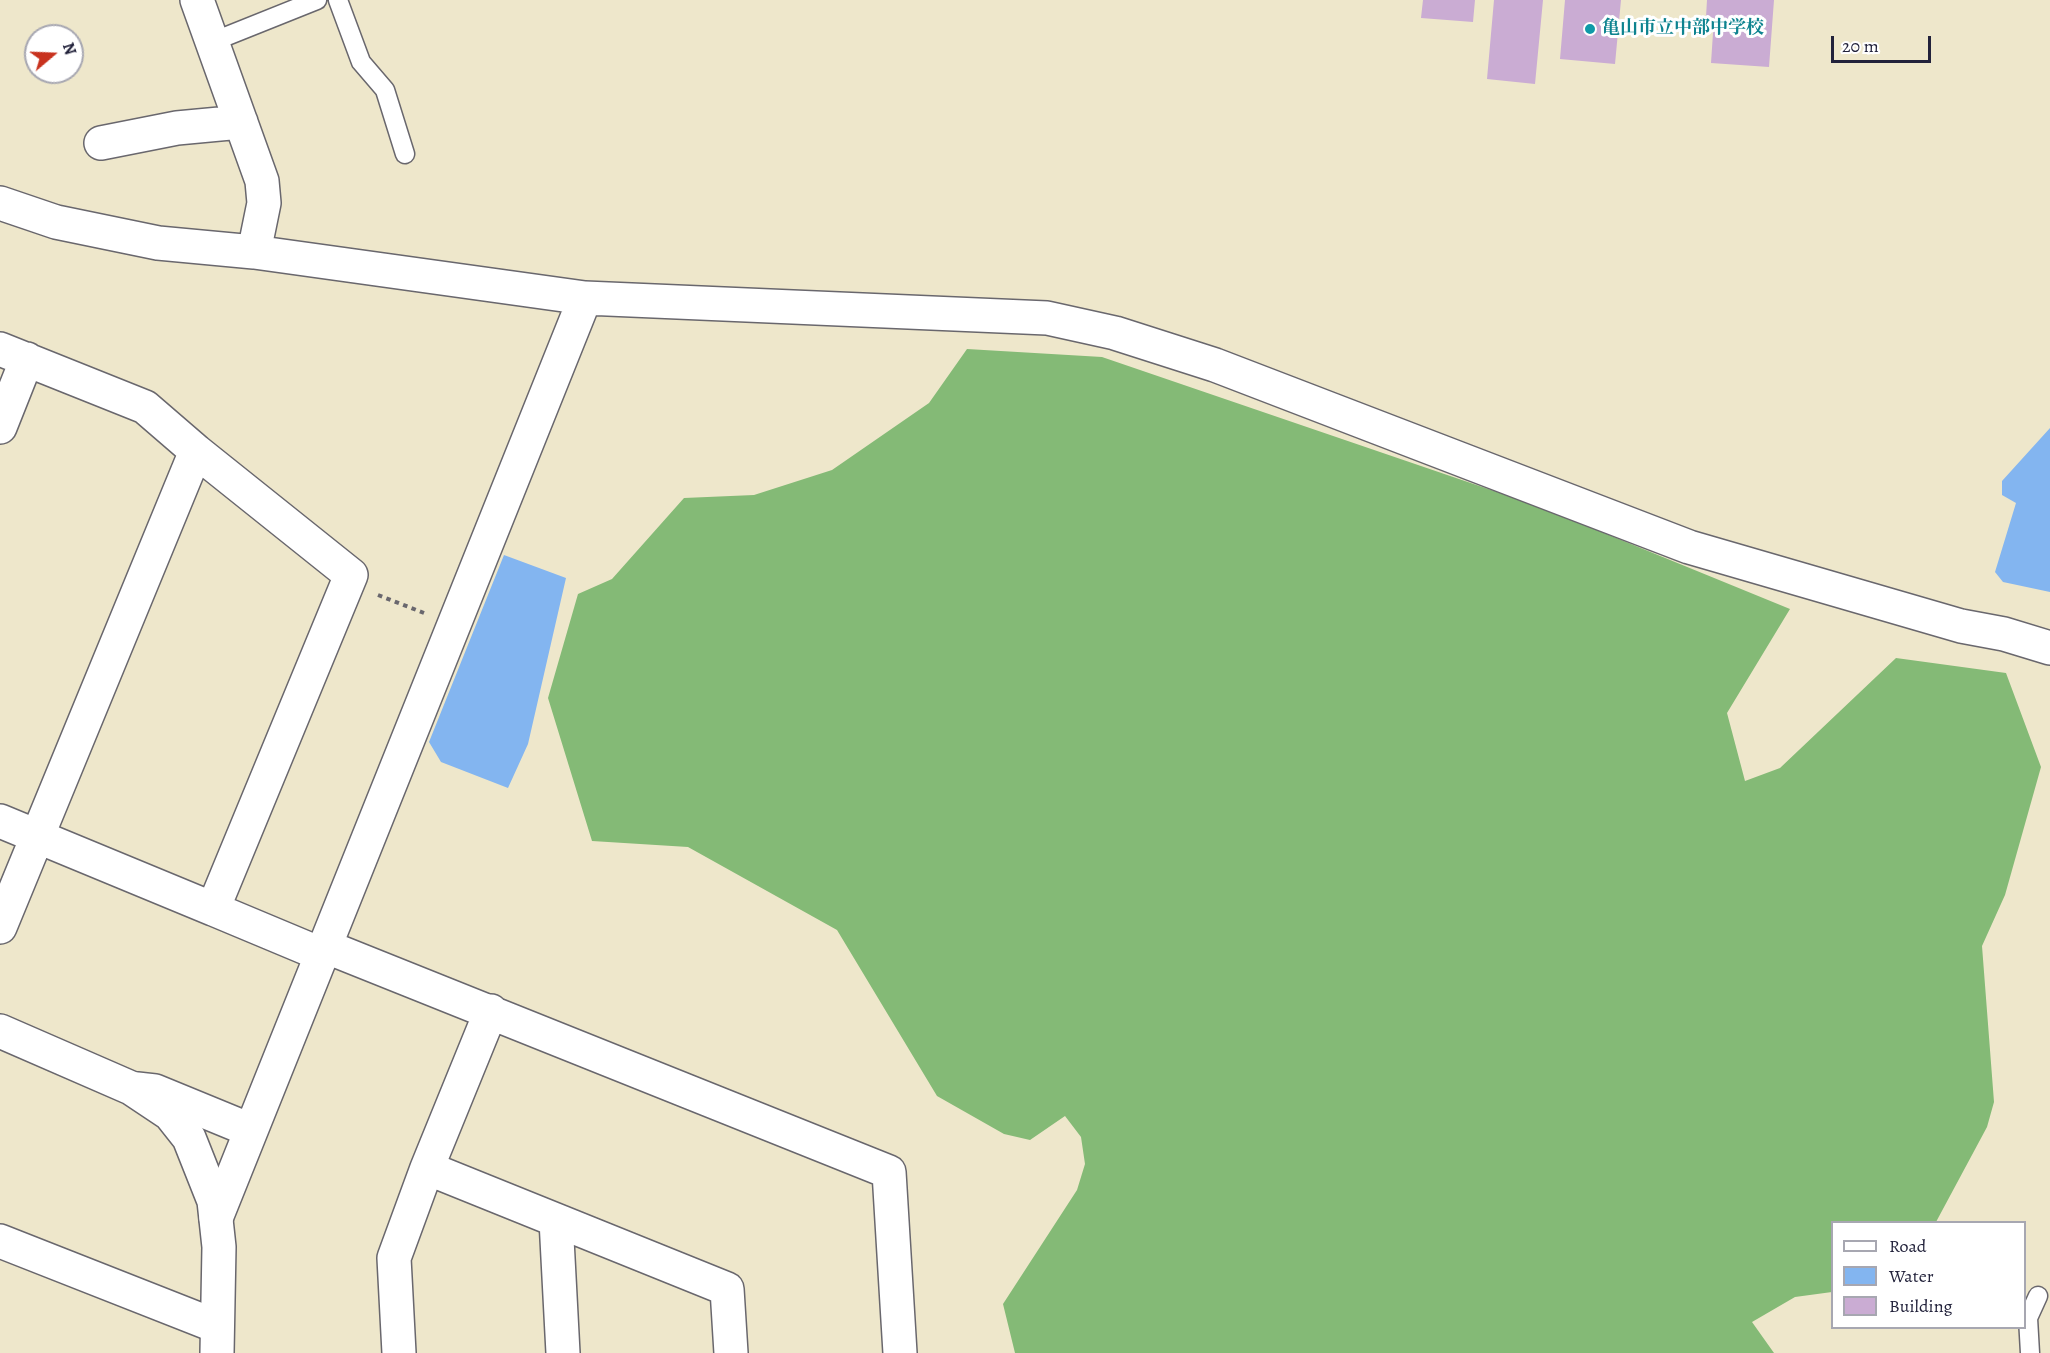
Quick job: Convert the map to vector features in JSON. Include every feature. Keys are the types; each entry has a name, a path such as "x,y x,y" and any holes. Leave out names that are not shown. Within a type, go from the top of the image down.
{"street":[{"path":"197,0 262,181 264,203 254,252"},
{"path":"101,143 177,128 241,122"},
{"path":"0,203 56,222 159,243 254,252 585,298 1047,318 1115,333 1215,365 1689,547 1962,626 2004,634 2050,648"},
{"path":"216,1218 456,626 585,298"},
{"path":"0,427 14,354 145,407 196,451 351,575 213,909"},
{"path":"0,927 196,451"},
{"path":"0,821 213,909 491,1011 890,1172 900,1353"},
{"path":"399,1353 394,1257 427,1168 491,1011"},
{"path":"0,1031 131,1088 170,1114 189,1138 209,1185 216,1218 219,1247 216,1340 0,1241"},
{"path":"131,1088 155,1091 250,1130"},
{"path":"427,1168 727,1289 731,1353"},
{"path":"556,1220 563,1353"}],"lane":[{"path":"212,42 316,0"},
{"path":"338,0 361,62 385,90 405,154"},
{"path":"2030,1353 2028,1318 2038,1296"}],"path":[{"path":"348,583 456,626"}],"green space":[{"path":"967,349 1102,357 1538,506 1790,609 1727,713 1745,781 1780,768 1896,658 2006,673 2041,767 2005,895 1982,946 1994,1102 1987,1127 1937,1221 1831,1221 1831,1292 1795,1297 1752,1322 1774,1353 1015,1353 1003,1304 1077,1190 1085,1164 1081,1137 1065,1116 1030,1140 1004,1134 937,1096 837,930 688,847 592,841 548,698 578,594 612,579 684,498 754,495 832,470 929,403"}],"water":[{"path":"2050,428 2050,592 2003,582 1995,572 2016,503 2002,495 2002,481"},
{"path":"504,555 566,578 528,744 508,788 441,762 429,742"}],"building":[{"path":"1423,0 1475,0 1473,22 1421,18"},
{"path":"1494,0 1543,0 1535,84 1487,79"},
{"name":"亀山市立中部中学校","path":"1565,0 1621,0 1615,64 1560,59"},
{"path":"1707,0 1774,0 1769,67 1711,63 1714,18 1706,17"}],"place":[{"name":"亀山市立中部中学校","path":"1590,29"}]}
